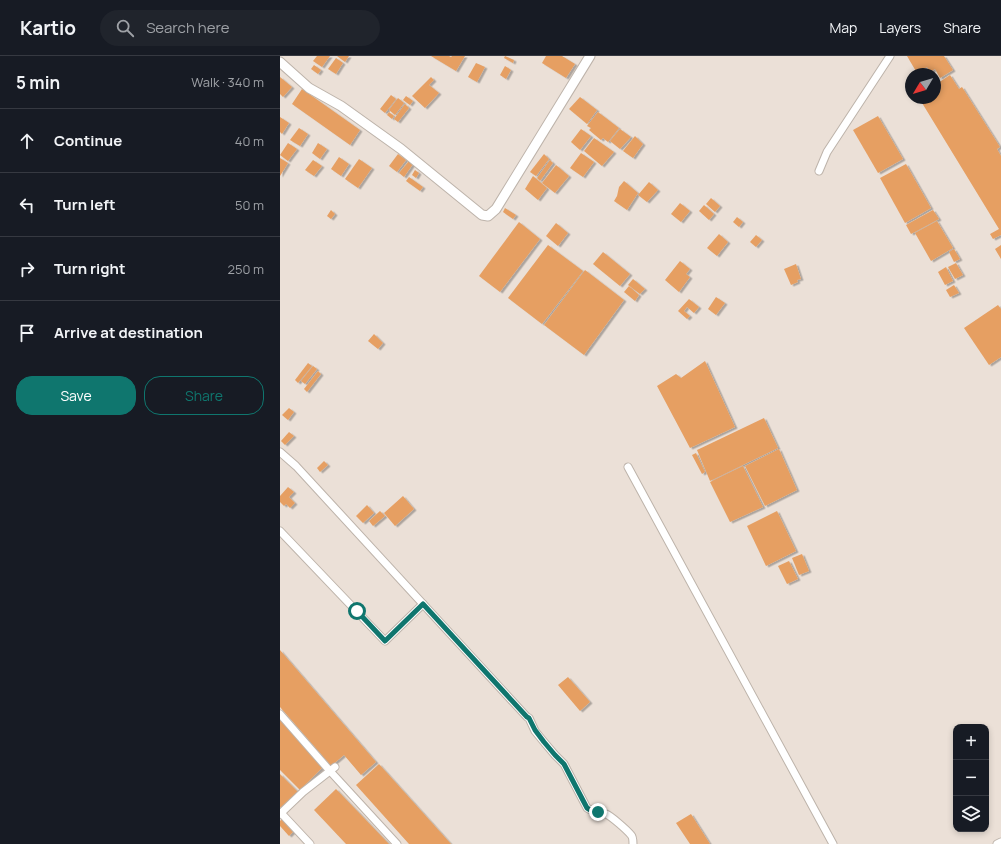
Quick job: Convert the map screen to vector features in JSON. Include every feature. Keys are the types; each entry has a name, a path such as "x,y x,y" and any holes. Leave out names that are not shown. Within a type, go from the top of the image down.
{"street":[{"path":"280,62 309,88 342,106 401,149 482,215 488,216 496,209 590,56"},
{"path":"818,171 827,152 890,56"},
{"path":"280,452 296,466 529,718 535,730 564,764 587,808 592,811 608,814 631,835 633,844"},
{"path":"628,467 832,844"},
{"path":"280,531 385,641 423,604"},
{"path":"280,714 332,769 397,844"},
{"path":"310,844 280,814 303,792 332,769"},
{"path":"997,844 1001,842"}],"building":[{"path":"317,56 330,56 322,67 313,61"},
{"path":"337,56 349,56 345,62"},
{"path":"431,56 451,57 465,56 456,71"},
{"path":"505,56 514,60 513,63 504,58"},
{"path":"546,56 562,56 575,64 566,78 542,63"},
{"path":"907,56 944,56 953,70 941,77 941,68 914,68"},
{"path":"336,58 343,63 336,74 328,69"},
{"path":"476,63 485,67 477,82 468,77"},
{"path":"314,65 321,70 318,74 311,69"},
{"path":"505,66 511,70 506,79 500,75"},
{"path":"950,75 959,89 962,87 1000,147 997,149 1001,156 1001,235 993,239 990,234 999,229 923,104 941,104 941,81"},
{"path":"280,77 292,87 283,97 280,94"},
{"path":"431,77 434,80 429,85 439,93 425,108 412,96"},
{"path":"302,89 360,130 350,145 292,104"},
{"path":"391,95 396,99 385,113 380,109"},
{"path":"406,96 413,101 410,105 403,100"},
{"path":"580,97 597,110 587,124 569,109"},
{"path":"398,98 404,103 395,115 389,110"},
{"path":"405,104 409,108 398,122 394,119"},
{"path":"389,112 394,116 392,119 387,115"},
{"path":"598,112 619,128 608,142 603,138 601,140 589,130 591,128 587,126"},
{"path":"878,116 903,159 878,173 853,130"},
{"path":"280,117 289,123 282,134 280,132"},
{"path":"299,128 308,134 300,146 290,140"},
{"path":"581,129 591,136 580,150 571,142"},
{"path":"620,129 631,137 620,149 610,141"},
{"path":"635,136 643,144 633,158 623,151"},
{"path":"594,138 614,152 602,166 584,151"},
{"path":"288,143 297,149 288,161 280,155"},
{"path":"318,143 327,149 320,159 312,153"},
{"path":"581,153 594,162 583,177 570,168"},
{"path":"398,154 406,160 397,172 389,166"},
{"path":"544,154 549,159 536,176 530,172"},
{"path":"339,157 349,164 341,176 331,169"},
{"path":"280,158 288,163 280,176"},
{"path":"359,159 372,168 358,188 345,179"},
{"path":"313,160 322,166 314,176 305,170"},
{"path":"550,160 553,163 540,181 537,178"},
{"path":"409,161 413,164 404,177 399,173"},
{"path":"906,164 931,208 905,223 880,178"},
{"path":"556,165 569,176 555,193 542,183"},
{"path":"415,170 419,173 416,178 412,175"},
{"path":"533,176 547,188 538,200 525,189"},
{"path":"409,177 423,187 420,191 406,181"},
{"path":"624,181 638,193 627,210 614,201 619,187"},
{"path":"649,182 658,190 647,202 638,195"},
{"path":"711,198 720,206 715,212 706,204"},
{"path":"680,203 690,211 681,222 671,214"},
{"path":"704,205 714,214 709,220 699,211"},
{"path":"505,208 516,215 513,219 503,212"},
{"path":"331,210 335,214 331,219 327,216"},
{"path":"933,210 939,219 911,234 906,225"},
{"path":"737,217 743,222 739,227 733,222"},
{"path":"937,221 953,248 931,261 915,233"},
{"path":"519,222 540,239 500,292 479,276"},
{"path":"556,223 568,233 558,246 546,236"},
{"path":"719,234 728,242 717,256 707,248"},
{"path":"756,235 762,240 756,247 750,242"},
{"path":"548,245 583,271 542,324 508,298"},
{"path":"1001,245 1001,259 995,249"},
{"path":"954,249 960,259 954,262 949,252"},
{"path":"603,252 630,274 620,286 593,264"},
{"path":"680,261 690,269 686,274 690,277 679,292 665,280"},
{"path":"956,263 963,275 955,279 948,267"},
{"path":"796,264 801,279 797,280 798,282 791,285 784,269"},
{"path":"946,267 953,281 945,285 938,272"},
{"path":"585,270 624,300 584,355 544,325"},
{"path":"633,279 645,289 640,294 628,285"},
{"path":"954,285 959,293 950,297 946,290"},
{"path":"629,286 639,295 635,301 624,292"},
{"path":"716,297 725,303 716,315 708,309"},
{"path":"689,299 699,307 694,313 687,307 684,311 690,316 687,319 678,311"},
{"path":"998,305 1001,309 1001,357 989,365 964,328"},
{"path":"374,334 383,343 378,349 368,341"},
{"path":"705,361 735,427 690,448 657,386 676,374 681,378"},
{"path":"308,363 312,366 298,383 295,380"},
{"path":"313,366 317,369 305,384 301,381"},
{"path":"318,371 321,374 307,392 304,389"},
{"path":"289,408 294,412 288,420 282,415"},
{"path":"764,418 778,448 710,481 697,450"},
{"path":"289,432 294,436 285,445 281,441"},
{"path":"779,449 797,490 765,506 745,466"},
{"path":"696,453 705,472 702,474 692,455"},
{"path":"324,461 328,465 320,472 317,468"},
{"path":"743,466 763,507 730,522 710,482"},
{"path":"288,487 294,492 289,497 295,503 290,508 286,504 284,506 280,502 280,496"},
{"path":"403,496 414,509 395,526 384,513"},
{"path":"367,505 374,513 363,523 356,516"},
{"path":"380,511 385,516 373,526 369,521"},
{"path":"777,511 796,551 766,566 747,526"},
{"path":"802,554 809,571 799,575 792,558"},
{"path":"789,561 798,579 787,584 778,566"},
{"path":"280,650 376,762 361,775 344,755 331,766 280,707"},
{"path":"568,677 590,702 580,711 558,685"},
{"path":"280,719 323,767 300,790 280,770"},
{"path":"379,764 451,844 409,844 356,785"},
{"path":"280,774 298,792 281,808 280,807"},
{"path":"336,789 389,844 346,844 314,810"},
{"path":"691,814 710,844 690,844 676,823"},
{"path":"283,818 295,830 289,836 280,826 280,821"}],"route":[{"path":"357,611 385,641 423,604 529,718 535,730 564,764 587,808 598,812"}]}
